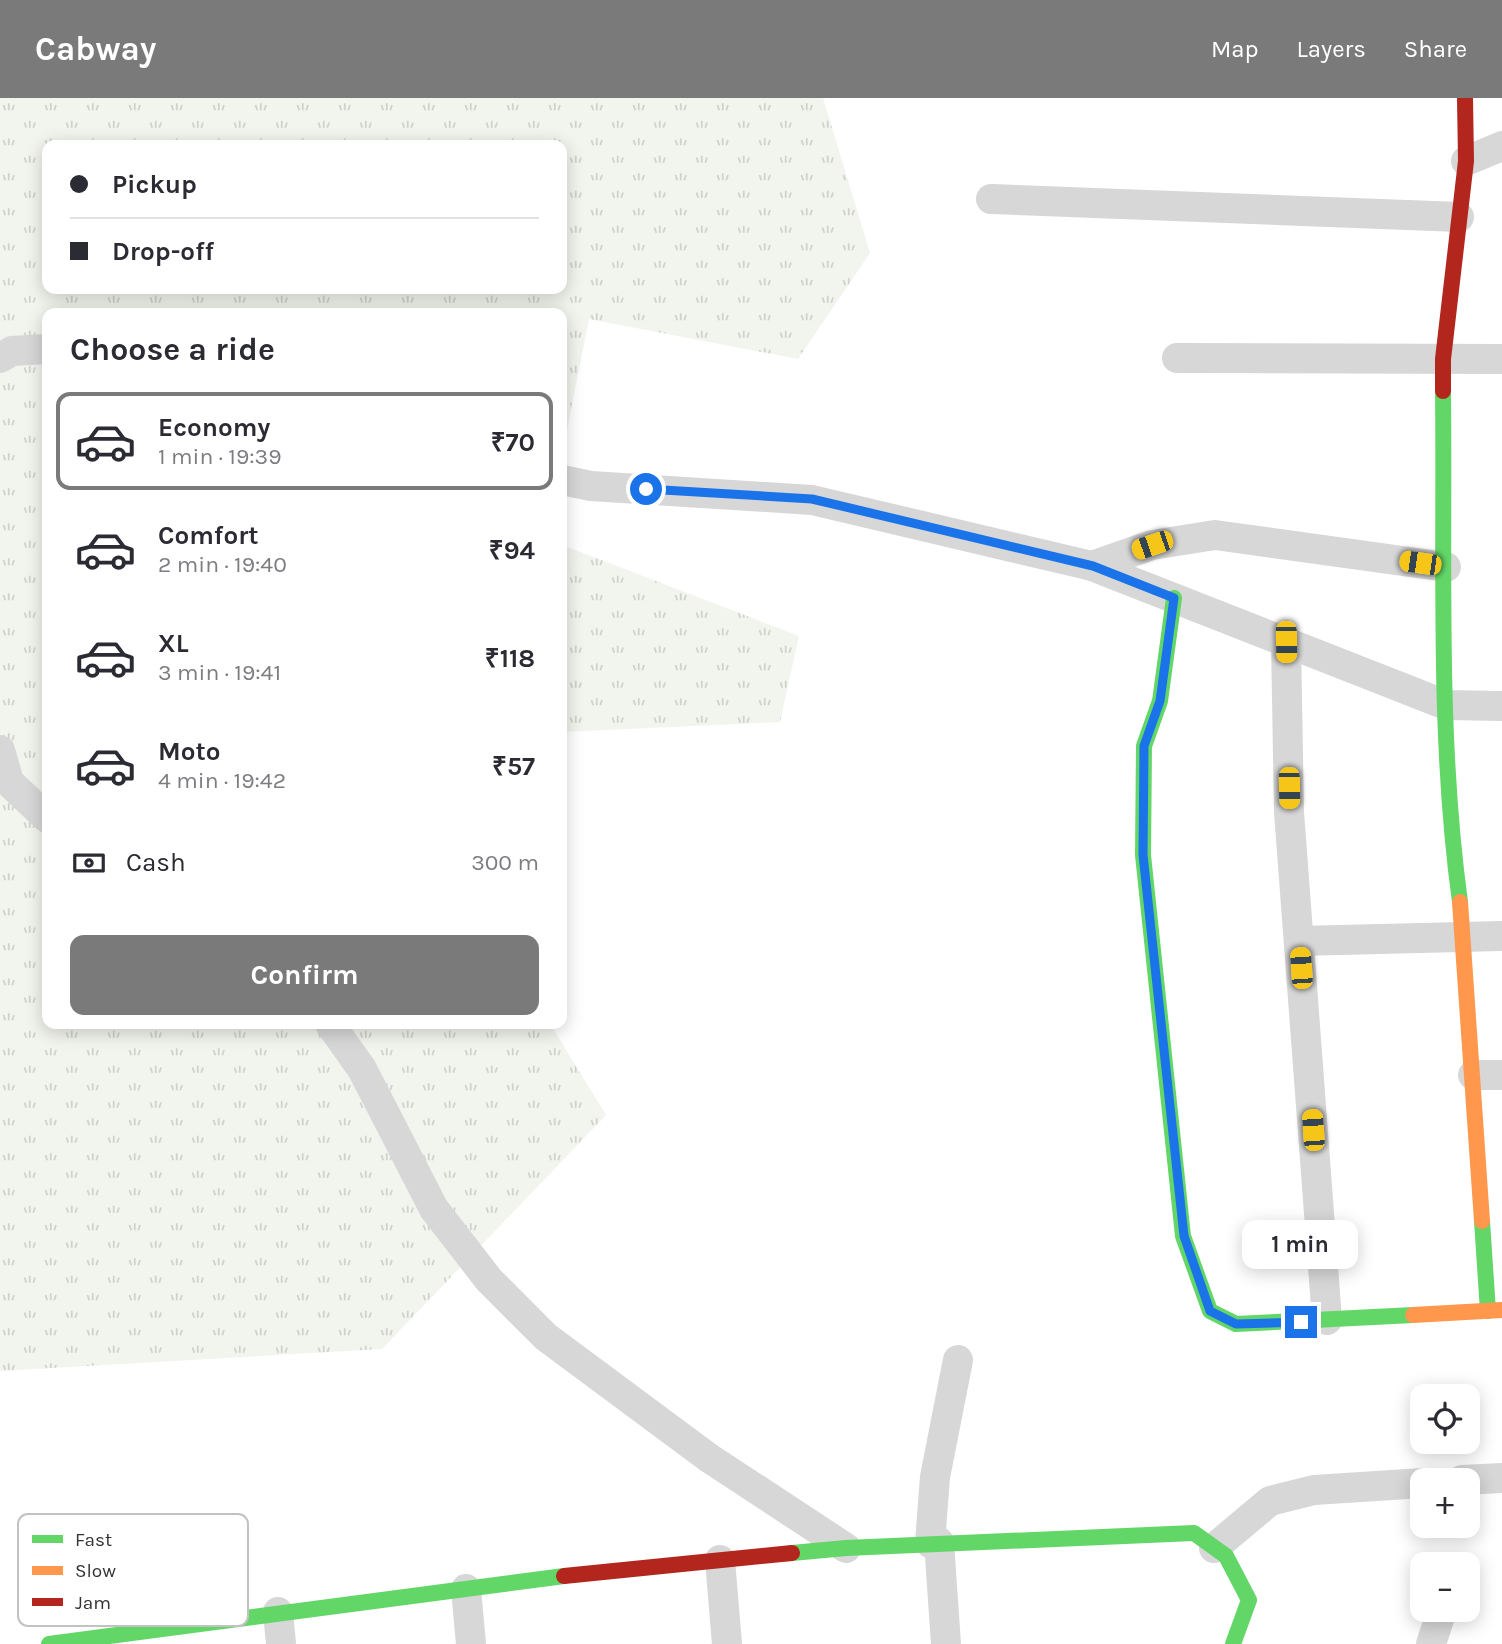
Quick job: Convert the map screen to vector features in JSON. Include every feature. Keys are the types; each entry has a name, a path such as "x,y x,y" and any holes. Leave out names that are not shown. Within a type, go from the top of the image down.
{"street":[{"path":"1174,598 1160,701 1144,746 1143,855 1184,1236 1210,1311 1236,1324 1495,1311 1488,1075 1453,851 1446,705 1443,359 1466,161 1465,98"},
{"path":"1466,161 1502,146"},
{"path":"991,199 1459,217"},
{"path":"0,358 12,351 42,349"},
{"path":"1177,358 1502,359"},
{"path":"567,481 591,486 812,499 1093,566 1446,705 1502,706"},
{"path":"1093,566 1152,545 1215,535 1446,566"},
{"path":"1286,642 1289,813 1327,1320"},
{"path":"0,750 9,782 42,813"},
{"path":"1299,941 1502,936"},
{"path":"334,1029 362,1069 435,1209 508,1299 545,1337 709,1458 846,1548"},
{"path":"946,1644 935,1542 935,1477 958,1360"},
{"path":"1480,1479 1502,1478"},
{"path":"1214,1548 1270,1501 1314,1490 1410,1484"},
{"path":"248,1616 720,1560 846,1548 935,1542 1194,1533 1226,1556 1249,1600 1233,1644"},
{"path":"720,1560 727,1644"},
{"path":"466,1589 471,1644"},
{"path":"278,1612 281,1644"},
{"path":"1431,1644 1438,1622"},
{"path":"49,1644 178,1626"}],"green space":[{"path":"0,98 823,98 870,253 798,359 589,319 567,430 567,308 42,308 42,1029 553,1029 606,1115 382,1349 0,1371"},
{"path":"567,547 799,636 780,722 567,732"}],"traffic: fast":[{"path":"1443,391 1445,711 1460,902"},
{"path":"1174,598 1160,701 1144,746 1143,855 1183,1236 1210,1311 1236,1324 1413,1315"},
{"path":"1482,1221 1488,1311"},
{"path":"792,1553 846,1548 1194,1533 1226,1556 1249,1600 1233,1644"},
{"path":"248,1618 564,1576"},
{"path":"49,1644 185,1626"}],"traffic: slow":[{"path":"1460,902 1482,1221"},
{"path":"1413,1315 1502,1310"}],"traffic: jam":[{"path":"1443,391 1443,359 1466,161 1465,98"},
{"path":"564,1576 792,1553"}],"route":[{"path":"646,489 812,499 1093,566 1174,598 1160,701 1144,746 1143,855 1184,1236 1210,1311 1236,1324 1301,1322"}]}
